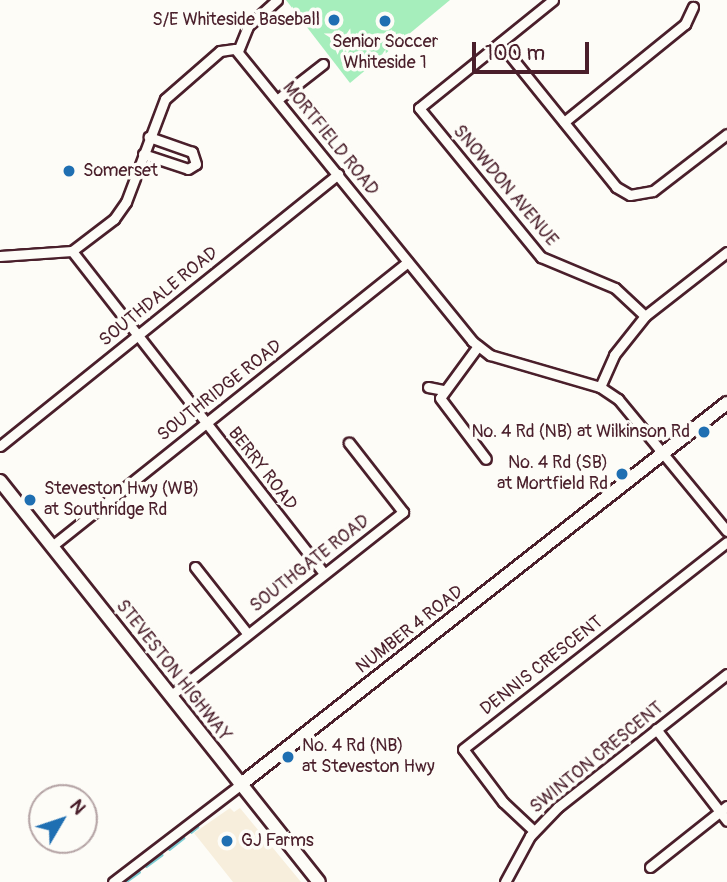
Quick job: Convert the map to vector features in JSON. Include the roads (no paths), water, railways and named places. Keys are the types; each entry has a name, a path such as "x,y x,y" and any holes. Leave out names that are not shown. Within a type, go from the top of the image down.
{"main road":[{"name":"NUMBER 4 ROAD","path":"240,785 727,403"},
{"name":"STEVESTON HIGHWAY","path":"0,481 319,882"}],"street":[{"path":"0,256 72,251 122,209 149,137 171,91 220,51 238,51 248,26 277,0"},
{"path":"554,0 500,43 616,187 638,196 653,191 727,134"},
{"path":"564,122 685,24 692,7"},
{"name":"SNOWDON AVENUE","path":"500,43 419,108 541,257 615,288 645,316"},
{"name":"MORTFIELD ROAD","path":"238,51 478,346 502,359 600,387 626,407 727,531"},
{"path":"278,99 323,64"},
{"path":"143,153 188,169 196,164 192,152 149,137"},
{"name":"SOUTHDALE ROAD","path":"0,446 338,174"},
{"name":"BERRY ROAD","path":"72,251 324,573"},
{"path":"600,387 614,355 645,316 727,252"},
{"name":"SOUTHRIDGE ROAD","path":"52,546 408,262"},
{"path":"478,346 443,390 442,403 486,459"},
{"path":"428,387 443,390"},
{"name":"SOUTHGATE ROAD","path":"170,696 403,512 349,443"},
{"name":"DENNIS CRESCENT","path":"534,831 503,802 463,749 727,542"},
{"path":"195,567 247,633"},
{"name":"SWINTON CRESCENT","path":"505,882 534,831 572,795 727,674"},
{"path":"656,729 723,809 727,821"},
{"name":"NUMBER 4 ROAD","path":"113,882 240,785"},
{"path":"650,867 723,809"}],"waterway":[{"path":"191,832 197,827"},
{"path":"169,849 183,838"},
{"path":"146,866 161,855"},
{"path":"125,882 139,872"}],"place":[{"name":"S/E Whiteside Baseball","path":"334,20"},
{"name":"Senior Soccer Whiteside 1","path":"385,21"},
{"name":"Somerset","path":"69,171"},
{"name":"No. 4 Rd (NB) at Wilkinson Rd","path":"704,432"},
{"name":"No. 4 Rd (SB) at Mortfield Rd","path":"622,474"},
{"name":"Steveston Hwy (WB) at Southridge Rd","path":"30,500"},
{"name":"No. 4 Rd (NB) at Steveston Hwy","path":"288,757"},
{"name":"GJ Farms","path":"227,841"}]}
